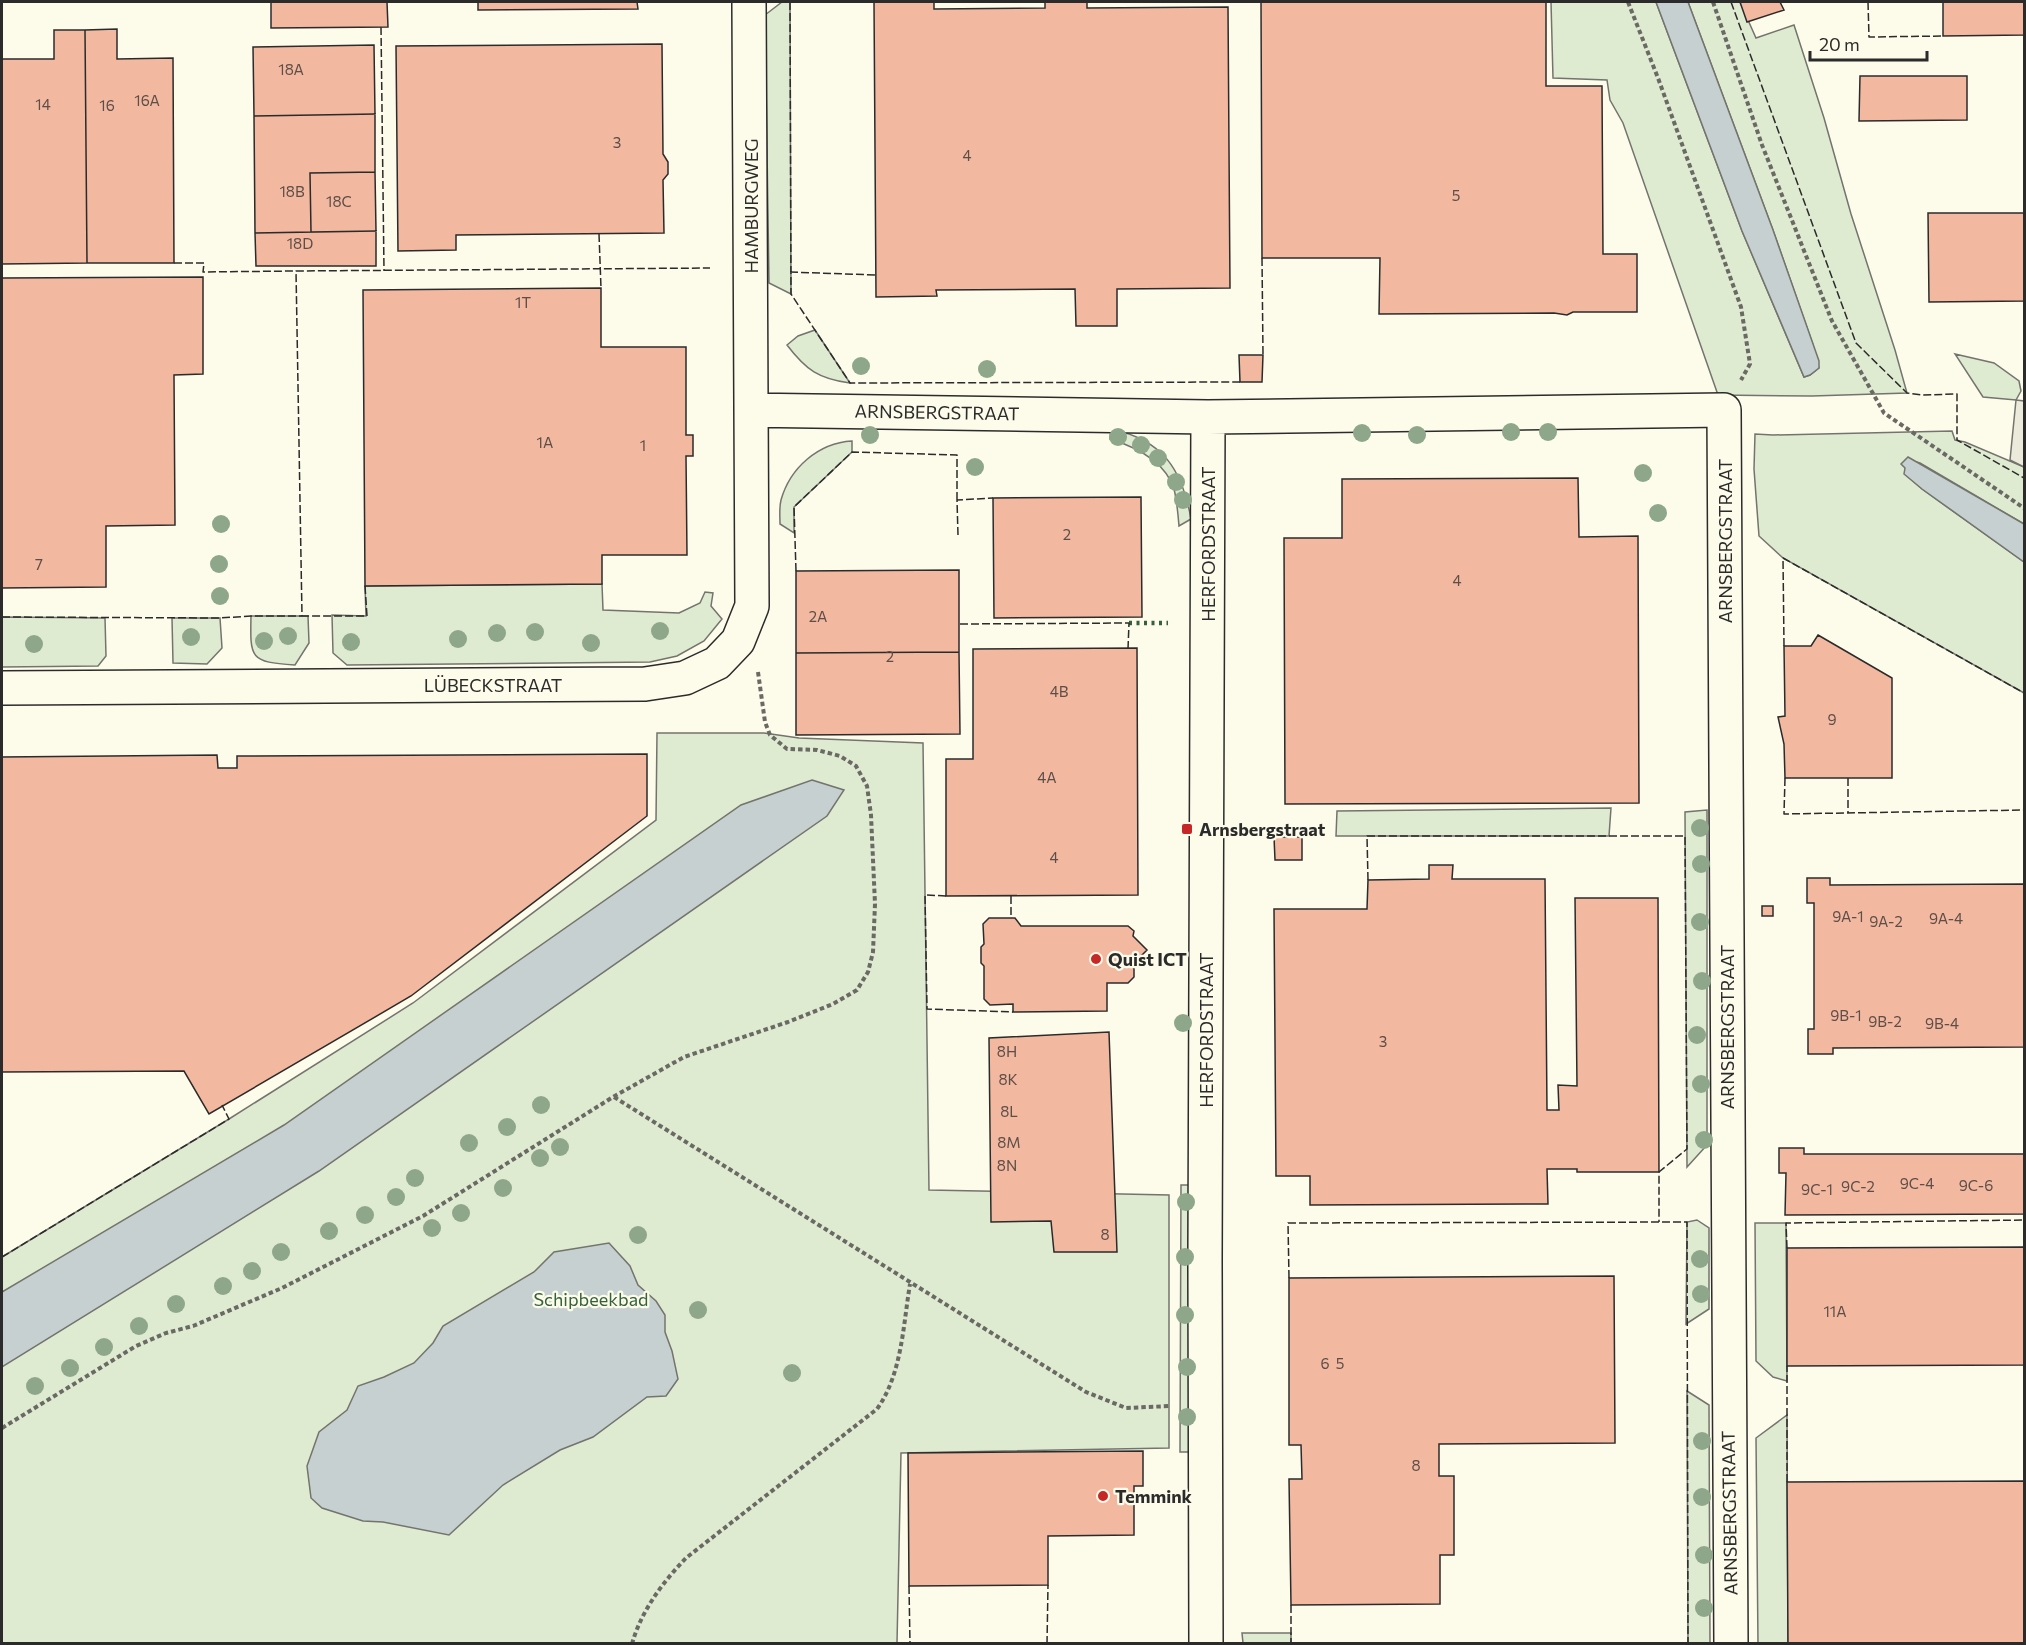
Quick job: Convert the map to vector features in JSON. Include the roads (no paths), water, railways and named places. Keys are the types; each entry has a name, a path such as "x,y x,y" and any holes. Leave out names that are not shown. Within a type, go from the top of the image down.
{"street":[{"name":"HAMBURGWEG","path":"749,2 752,410"},
{"name":"ARNSBERGSTRAAT","path":"752,410 1208,417 1724,410 1731,1644"},
{"name":"LÜBECKSTRAAT","path":"2,688 596,685 645,684 685,678 717,663 738,640 752,606 752,410"},
{"name":"HERFORDSTRAAT","path":"1206,1644 1208,417"}],"place":[{"name":"Arnsbergstraat","path":"1187,829"},
{"name":"Quist ICT","path":"1096,959"},
{"name":"Temmink","path":"1103,1496"}],"park label":[{"name":"Schipbeekbad","path":"591,1299"}]}
